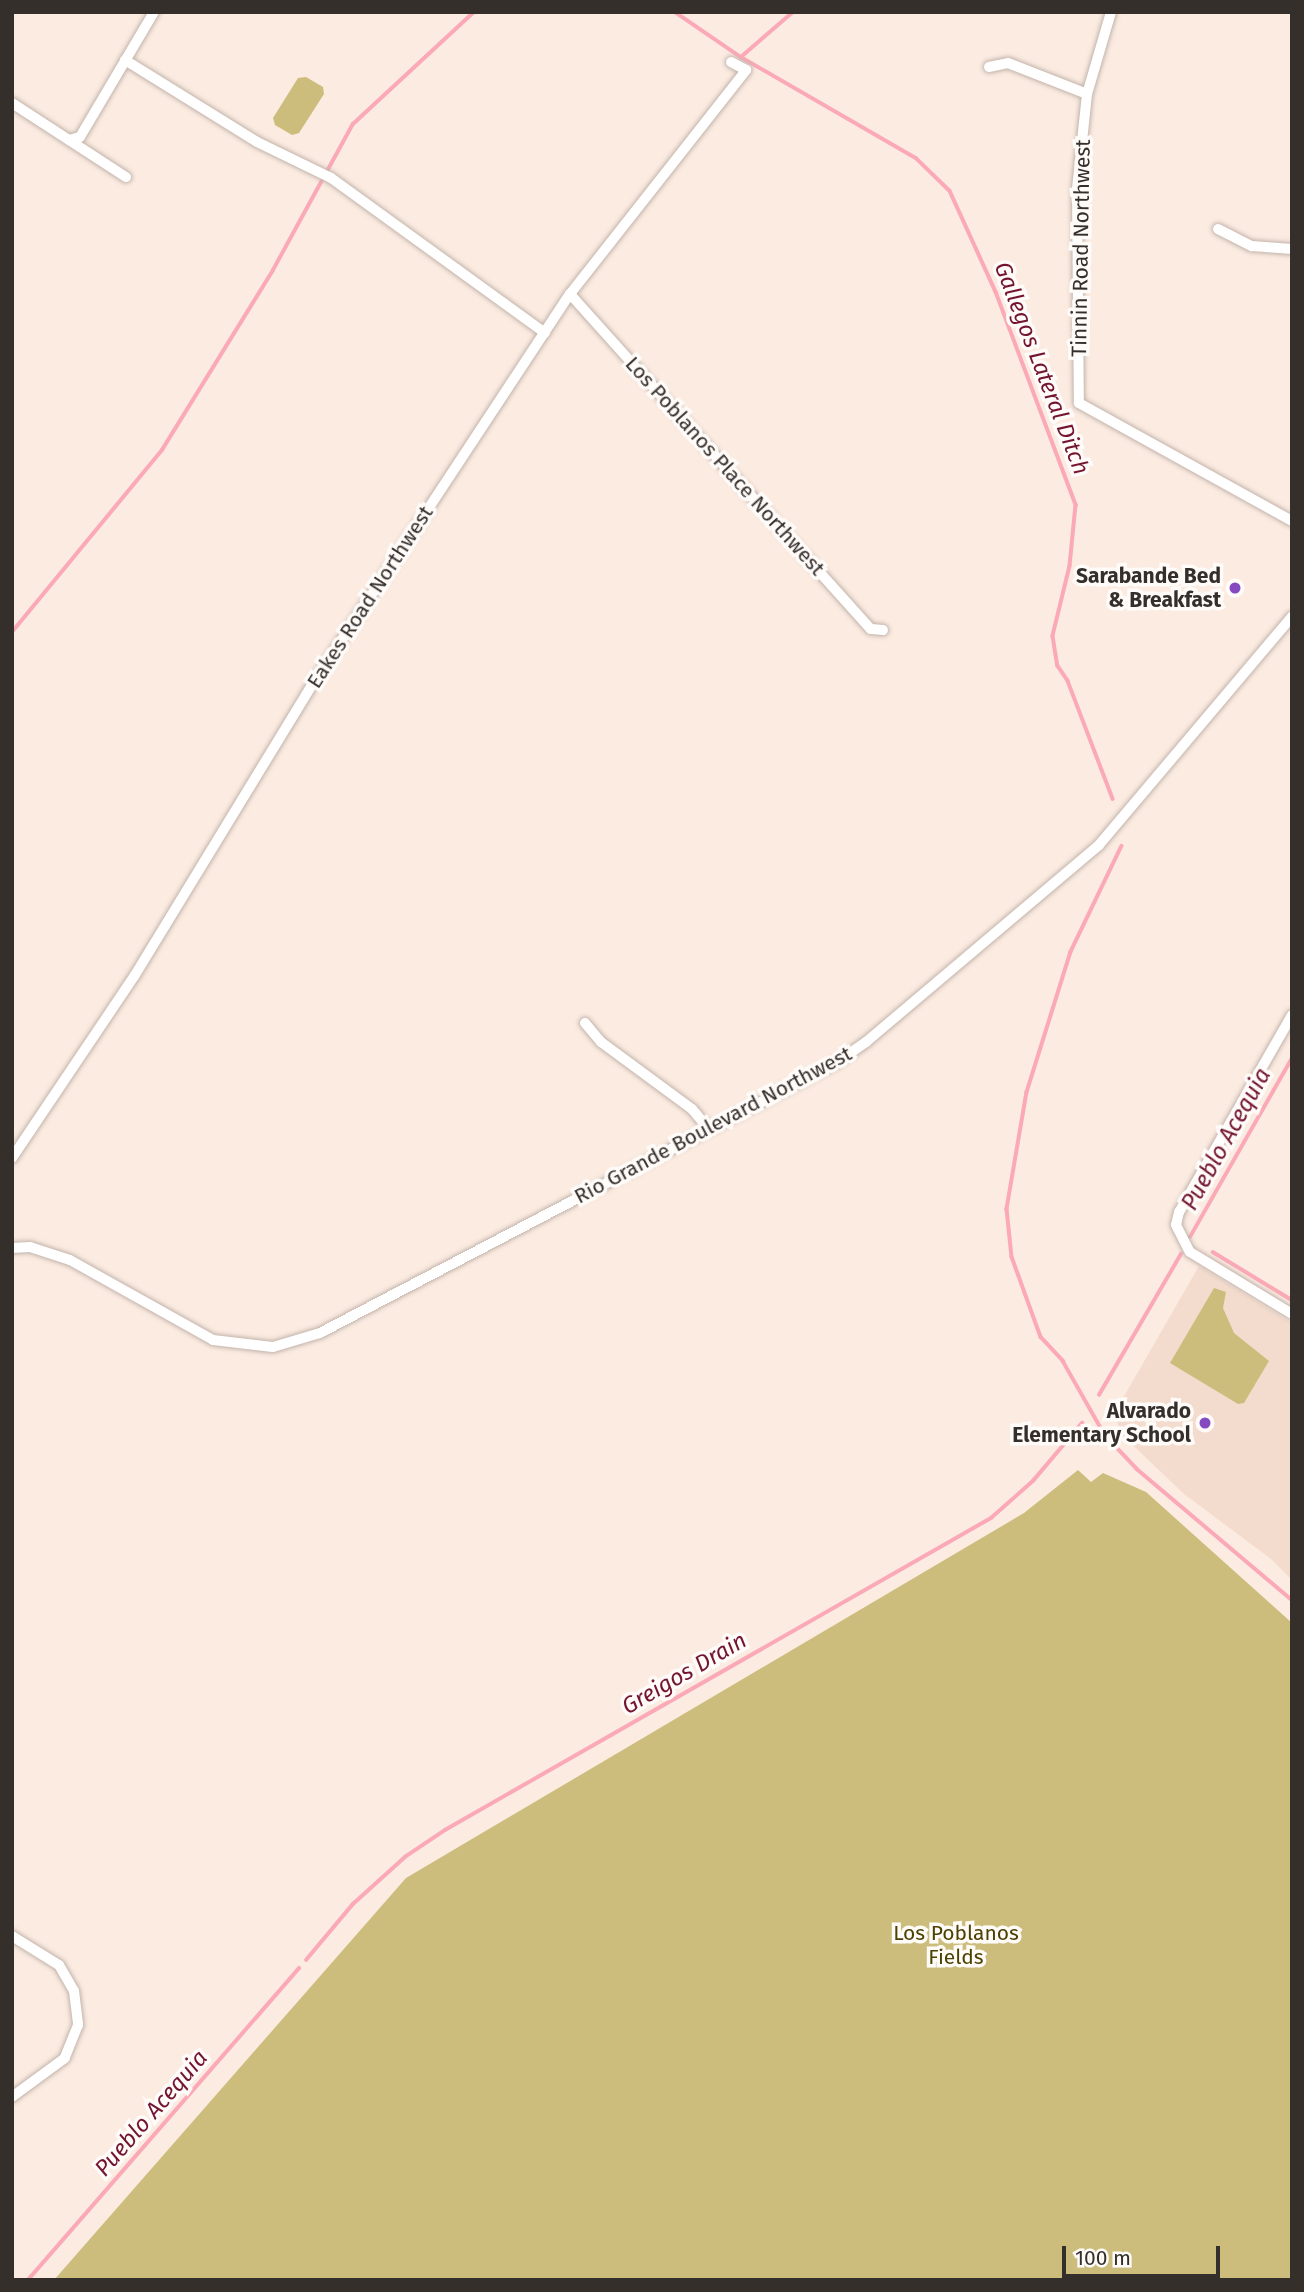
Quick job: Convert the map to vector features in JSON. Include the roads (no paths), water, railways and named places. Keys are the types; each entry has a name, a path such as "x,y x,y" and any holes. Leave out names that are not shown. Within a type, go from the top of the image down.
{"street":[{"path":"69,140 80,137 154,12"},
{"name":"Tinnin Road Northwest","path":"1111,12 1087,93 1077,189 1079,403 1292,521"},
{"path":"125,60 257,142 331,178 545,333"},
{"name":"Eakes Road Northwest","path":"12,1158 135,975 314,681 570,294 746,70 731,62"},
{"path":"989,67 1008,63 1087,93"},
{"path":"12,103 126,177"},
{"path":"1217,229 1252,246 1292,249"},
{"name":"Los Poblanos Place Northwest","path":"570,294 871,629 883,631"},
{"name":"Rio Grande Boulevard Northwest","path":"12,1248 30,1247 70,1260 213,1340 273,1347 320,1333 836,1063 866,1042 1099,845 1292,617"},
{"path":"1292,1015 1179,1212 1176,1225 1190,1252 1292,1314"},
{"path":"585,1023 601,1042 692,1109 709,1129"},
{"path":"12,1936 59,1965 74,1991 78,2025 65,2058 12,2097"}],"waterway":[{"path":"12,632 162,450 273,270 353,124 474,12"},
{"name":"Gallegos Lateral Ditch","path":"675,12 741,57 916,158 950,191 996,292 1076,505 1070,566 1053,636 1058,666 1068,681 1113,799"},
{"path":"741,57 793,12"},
{"name":"Gallegos Lateral Ditch","path":"1122,846 1071,952 1027,1092 1007,1209 1012,1257 1041,1337 1063,1361 1105,1435 1137,1469 1292,1600"},
{"name":"Pueblo Acequia","path":"1190,1237 1292,1058"},
{"path":"1213,1252 1292,1300"},
{"name":"Pueblo Acequia","path":"1099,1395 1181,1254"},
{"name":"Greigos Drain","path":"306,1960 353,1904 405,1857 445,1830 991,1518 1033,1481 1082,1423"},
{"name":"Pueblo Acequia","path":"28,2280 299,1968"}],"place":[{"name":"Sarabande Bed & Breakfast","path":"1235,588"},
{"name":"Alvarado Elementary School","path":"1205,1423"}],"park label":[{"name":"Los Poblanos Fields","path":"956,1945"}]}
